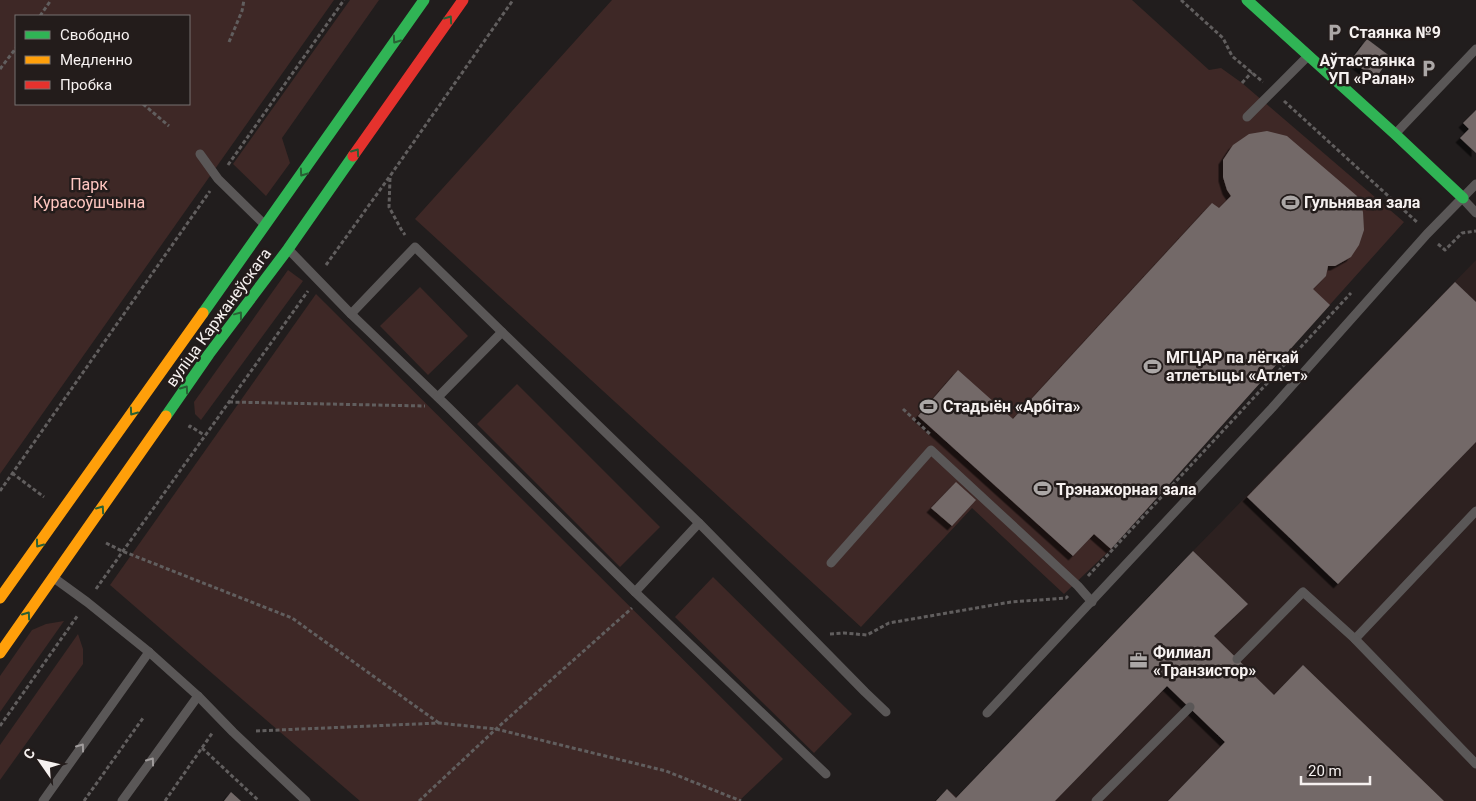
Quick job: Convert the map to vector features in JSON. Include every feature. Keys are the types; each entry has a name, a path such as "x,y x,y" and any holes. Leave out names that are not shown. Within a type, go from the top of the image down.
{"main road":[{"name":"вуліца Каржанеўскага","path":"0,598 266,226 424,0"},
{"name":"вуліца Каржанеўскага","path":"0,653 209,354 288,249 463,0"},
{"path":"1247,0 1395,134 1462,198"}],"lane":[{"path":"1395,134 1476,49"},
{"path":"1247,117 1309,56"},
{"path":"200,154 218,179 266,226"},
{"path":"987,713 1272,408 1428,234 1476,184"},
{"path":"1462,198 1476,213"},
{"path":"351,314 415,247 699,523 886,712"},
{"path":"288,249 351,314 438,397 635,592 826,774"},
{"path":"438,397 502,332"},
{"path":"830,563 931,450 1078,586 1092,602"},
{"path":"1355,639 1476,511"},
{"path":"635,592 699,523"},
{"path":"53,578 87,602 149,652 198,696 221,721 306,801"},
{"path":"1237,659 1303,592 1355,639 1476,764"},
{"path":"43,801 149,652"},
{"path":"122,801 198,696"},
{"path":"1096,801 1190,707"}],"path":[{"path":"41,15 50,0"},
{"path":"229,42 242,11 244,0"},
{"path":"0,491 344,0"},
{"path":"0,726 513,0"},
{"path":"1181,0 1223,38 1232,56 1418,223 1445,250 1462,233 1476,231"},
{"path":"0,69 15,49"},
{"path":"1242,83 1252,72"},
{"path":"144,105 169,126"},
{"path":"390,176 389,206 401,229 415,247"},
{"path":"809,635 844,633 867,635 889,623 1011,602 1066,598 1356,287"},
{"path":"228,402 448,407"},
{"path":"12,473 46,498"},
{"path":"105,542 122,551 292,618 439,723"},
{"path":"419,801 496,729 643,598"},
{"path":"84,801 143,718"},
{"path":"165,801 221,721"},
{"path":"233,732 439,723 496,729 666,771 741,801"},
{"path":"202,748 259,801"}],"shaded area":[{"path":"1476,260 1476,801 936,801 947,789 957,797"}],"green space":[{"name":"Парк Курасоўшчына","path":"0,0 334,0 0,474"},
{"path":"350,0 379,0 282,138 290,163 266,196 233,164"},
{"name":"Стадыён «Арбіта»","path":"612,0 1132,0 1209,70 1221,68 1242,83 1404,222 1111,549 1064,594 972,508 861,627 415,219"},
{"path":"288,270 303,281 201,420 195,414 194,402"},
{"path":"420,287 468,336 428,375 380,326"},
{"path":"316,294 783,759 739,801 360,801 110,585"},
{"path":"517,384 660,527 620,567 477,424"},
{"path":"713,577 852,714 814,753 675,617"},
{"path":"64,621 0,712 0,676 32,630 46,624"},
{"path":"78,634 83,649 83,664 0,780 0,745"}],"building":[{"path":"1367,39 1391,57 1375,79 1351,60"},
{"path":"1476,110 1476,153 1460,138 1469,129 1463,123"},
{"path":"1267,131 1287,136 1357,196 1363,212 1364,230 1359,245 1351,257 1335,266 1328,266 1326,276 1313,289 1330,305 1111,549 1094,534 1073,556 918,416 958,370 1013,419 1212,203 1219,208 1231,196 1223,177 1223,160 1233,145 1249,134"},
{"path":"1455,282 1476,302 1476,442 1338,584 1247,497"},
{"path":"956,482 976,500 952,526 931,508"},
{"path":"1193,551 1248,604 1214,636 1274,695 1303,665 1444,801 1168,801 1225,742 1167,686 1055,801 936,801 947,789 956,798"},
{"path":"231,792 241,801 224,801"}],"traffic: fast":[{"path":"203,313 424,0"},
{"path":"1247,0 1463,198"},
{"path":"166,416 209,354 288,249 353,156"}],"traffic: slow":[{"path":"0,598 203,313"},
{"path":"0,653 166,416"}],"traffic: jam":[{"path":"353,156 463,0"}],"place":[{"name":"Стаянка №9","path":"1335,32"},
{"name":"Аўтастаянка УП «Ралан»","path":"1429,69"},
{"name":"Гульнявая зала","path":"1290,202"},
{"name":"МГЦАР па лёгкай атлетыцы «Атлет»","path":"1152,366"},
{"name":"Стадыён «Арбіта»","path":"929,406"},
{"name":"Трэнажорная зала","path":"1042,489"},
{"name":"Филиал «Транзистор»","path":"1139,661"}]}
